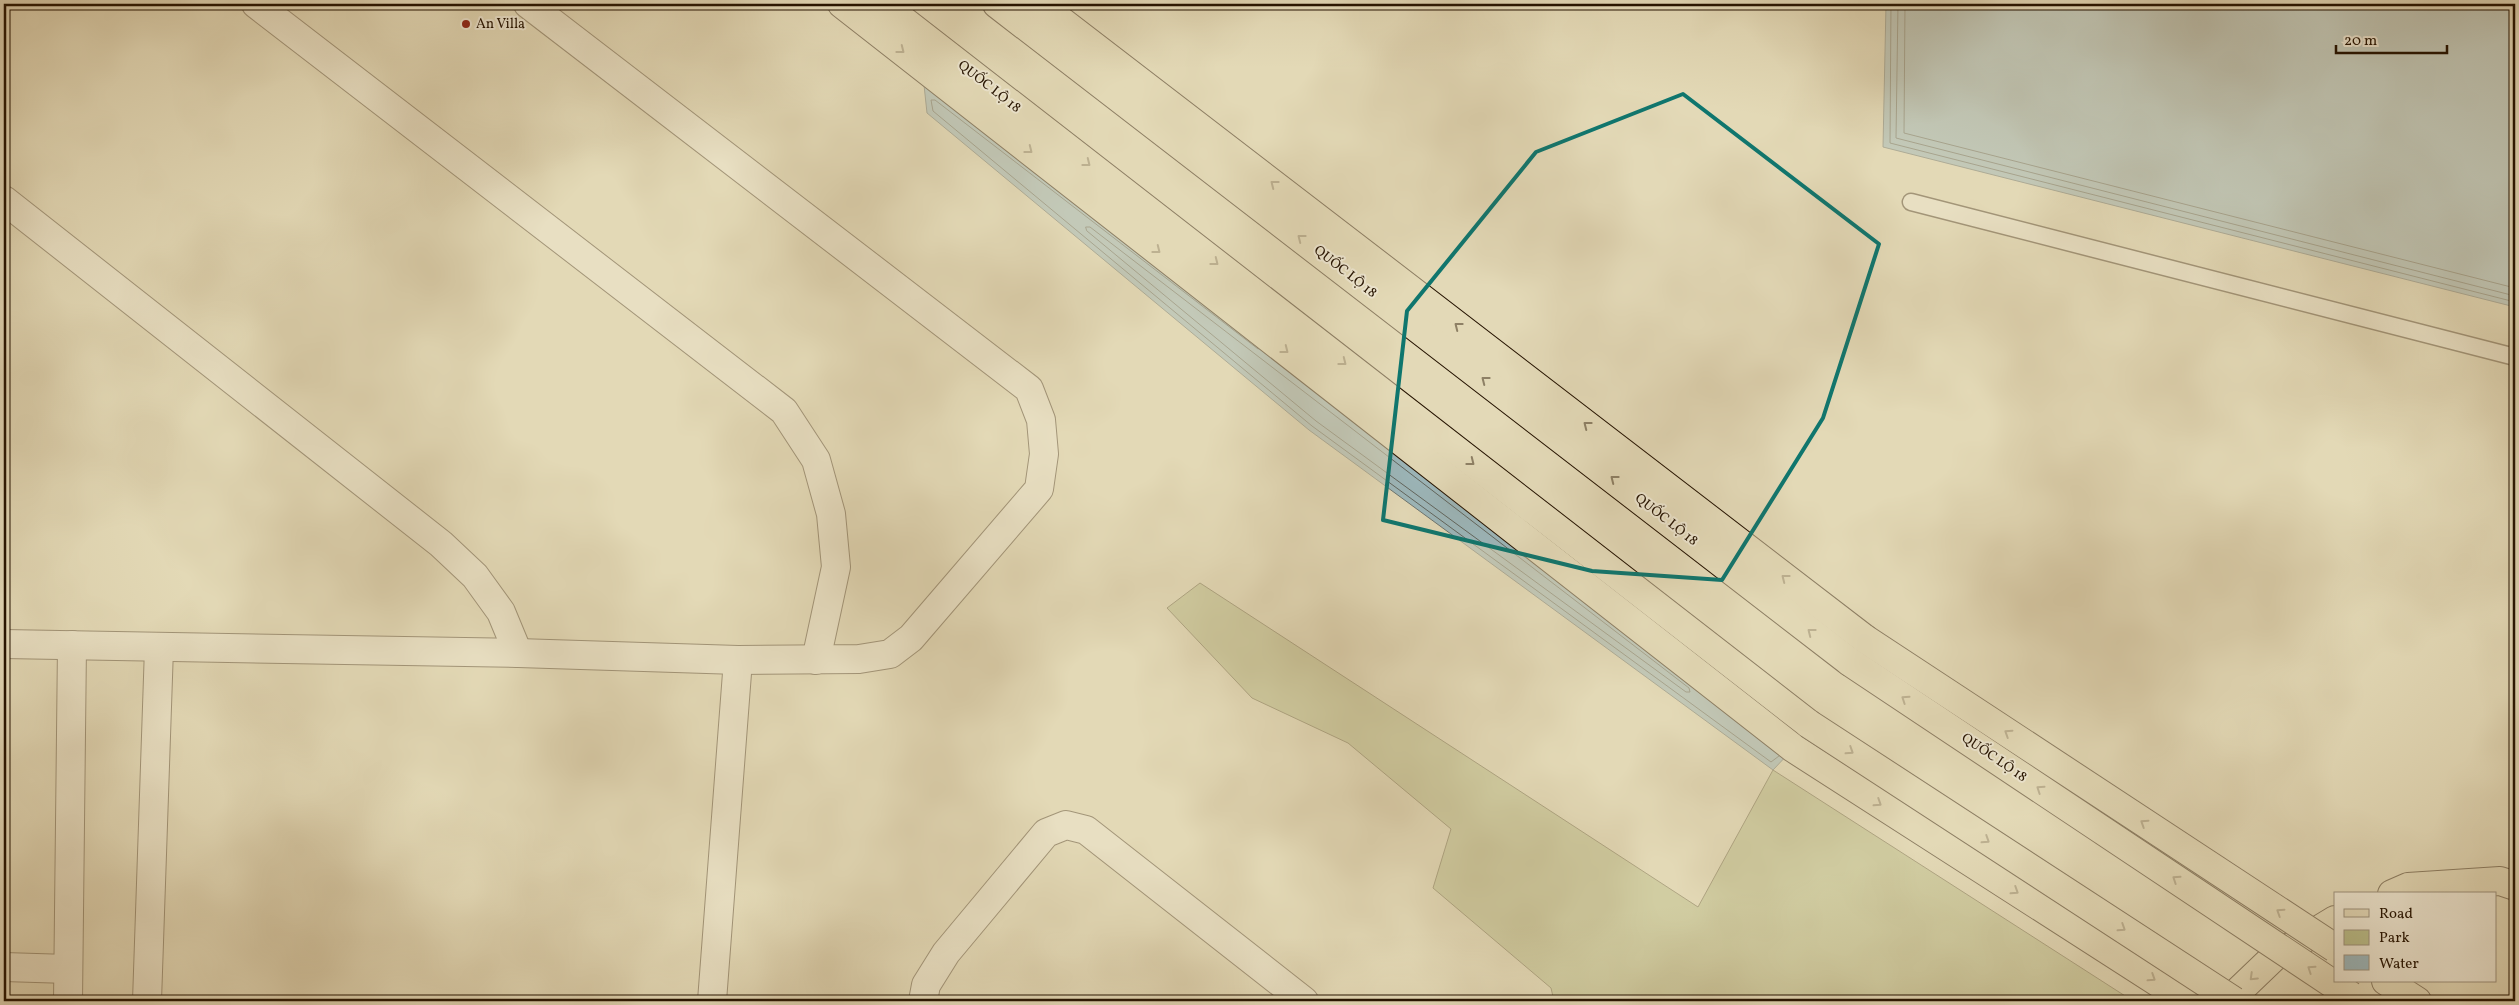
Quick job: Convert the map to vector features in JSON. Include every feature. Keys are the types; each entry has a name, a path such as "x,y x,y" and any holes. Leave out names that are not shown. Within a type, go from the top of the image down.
{"main road":[{"name":"QUỐC LỘ 18","path":"998,4 1850,662 2356,999"},
{"name":"QUỐC LỘ 18","path":"1039,4 1865,639 2334,947"},
{"name":"QUỐC LỘ 18","path":"863,9 1809,724 2234,1001"},
{"name":"QUỐC LỘ 18","path":"863,9 1793,748 2187,1001"},
{"path":"2397,892 2408,887 2500,881 2515,886"},
{"path":"2228,1001 2274,957 2334,921"},
{"path":"2388,982 2417,1001"}],"street":[{"path":"256,4 784,410 816,460 831,514 836,567 816,660"},
{"path":"4,644 738,660 859,659 890,654 911,638 1039,490 1044,454 1041,420 1030,389 528,4"},
{"path":"4,200 441,544 475,576 501,612 518,654"},
{"path":"68,1001 72,645"},
{"path":"147,1001 159,648"},
{"path":"712,1001 738,660"},
{"path":"923,1001 926,985 946,953 1046,834 1066,826 1086,830 1304,1001"},
{"path":"4,967 68,969"}],"lane":[{"path":"1911,202 2515,357"}],"highlighted area":[{"path":"1683,94 1879,244 1823,418 1722,580 1592,571 1383,520 1407,311 1536,152"}],"green space":[{"path":"1200,583 1698,907 1773,770 2133,1001 1554,1001 1551,988 1433,888 1451,829 1348,743 1252,698 1167,608"}],"water":[{"path":"1886,4 2515,4 2515,307 1883,147"},
{"path":"924,85 1790,752 1773,770 1309,430 927,113"}],"place":[{"name":"An Villa","path":"466,24"}]}
